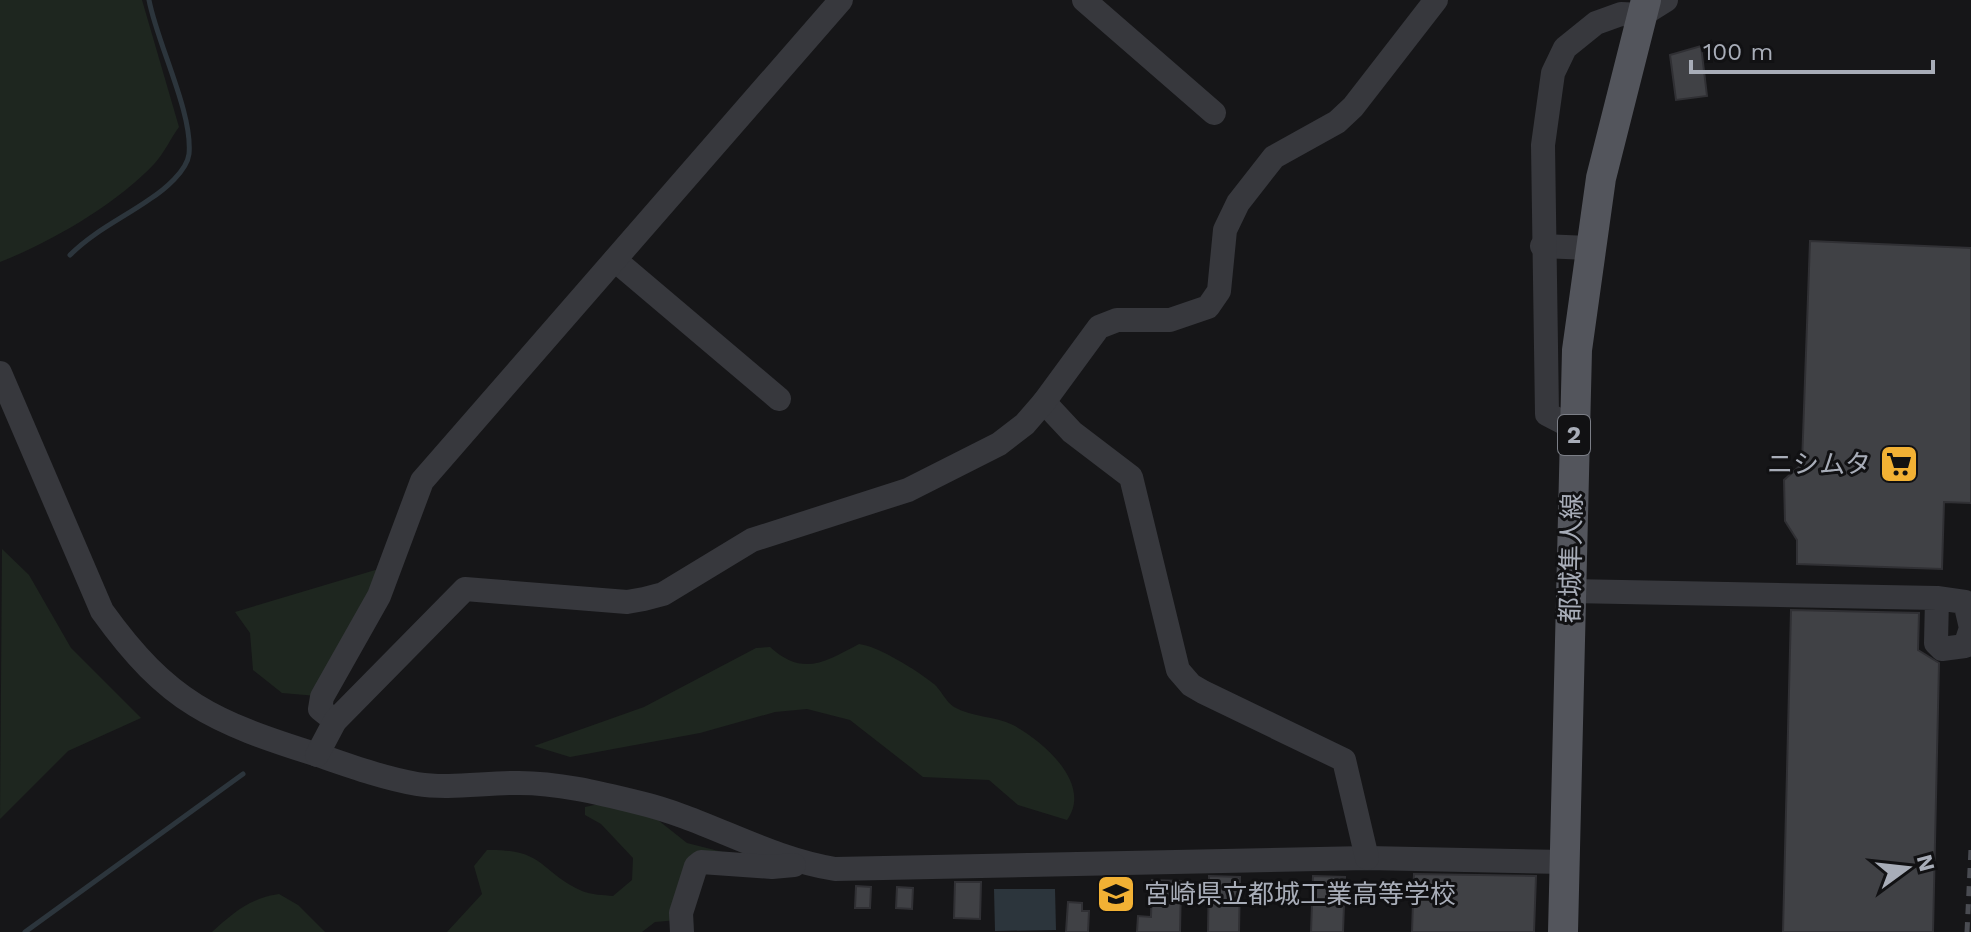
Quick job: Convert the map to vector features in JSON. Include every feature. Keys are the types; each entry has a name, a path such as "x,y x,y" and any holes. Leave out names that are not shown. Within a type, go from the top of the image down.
{"main road":[{"name":"都城隼人線","path":"1563,932 1577,350 1589,248 1609,138 1651,5"}],"street":[{"path":"335,721 320,709 322,697 379,596 422,481 841,0"},
{"path":"1084,0 1214,113"},
{"path":"317,755 335,721 465,589 627,602 663,594 752,540 883,500 934,479 999,444 1044,402 1099,327 1117,320 1170,320 1208,307 1219,291 1225,230 1238,203 1274,157 1337,122 1353,107 1426,8 1436,0"},
{"path":"1574,428 1547,414 1542,246 1543,145 1553,73 1565,48 1596,23 1651,5"},
{"path":"1542,246 1589,248"},
{"path":"615,260 779,399"},
{"path":"0,373 102,611 126,645 159,679 190,704 239,730 417,784 517,783 643,803 805,864"},
{"path":"1044,402 1072,432 1131,477 1178,670 1191,685 1203,692 1344,760 1367,858"},
{"path":"1570,591 1937,598"},
{"path":"682,932 681,913 696,866 701,862 772,867 805,864 858,870 1367,858 1564,862"}],"shaded area":[{"path":"0,0 142,0 179,127 155,163 122,193 61,233 0,262"},
{"path":"2,549 29,575 71,648 141,718 68,751 0,819"},
{"path":"382,568 317,696 282,693 253,670 250,633 235,612"},
{"path":"859,644 887,654 918,673 934,684 954,707 1006,722 1038,742 1061,765 1069,778 1074,792 1073,806 1067,820 1018,805 989,780 923,777 850,720 807,709 775,712 700,733 570,757 534,746 644,707 756,648 770,647 793,662 814,664"},
{"path":"603,803 649,813 687,843 762,862 709,855 677,920 655,922 642,932 447,932 482,894 474,866 487,850 521,853 582,891 613,896 632,880 633,858 601,824 585,815 585,807"},
{"path":"994,889 1055,889 1056,930 995,931"},
{"path":"279,894 298,905 325,932 212,932 251,903"}],"building":[{"path":"1701,46 1707,96 1676,100 1670,55"},
{"path":"1810,241 1971,248 1971,503 1944,502 1942,569 1797,564 1797,540 1785,521 1784,480 1802,464"},
{"path":"1791,610 1919,613 1918,650 1939,663 1933,932 1783,932"},
{"path":"1414,874 1536,876 1534,932 1412,932"},
{"path":"1209,876 1240,877 1239,932 1208,932"},
{"path":"1313,876 1345,877 1343,932 1311,932"},
{"path":"1152,880 1181,881 1180,932 1137,932 1138,916 1151,917"},
{"path":"955,882 981,882 980,919 954,918"},
{"path":"856,886 871,887 870,908 855,908"},
{"path":"897,887 913,888 912,909 896,908"},
{"path":"1068,902 1082,903 1082,911 1089,911 1088,932 1066,932"}],"waterway":[{"path":"70,255 162,191 174,180 189,154 186,119 149,0"},
{"path":"25,932 243,774"}],"railway":[{"path":"1967,932 1971,849"}],"place":[{"name":"ニシムタ","path":"1899,464"},
{"name":"宮崎県立都城工業高等学校","path":"1116,894"}]}
